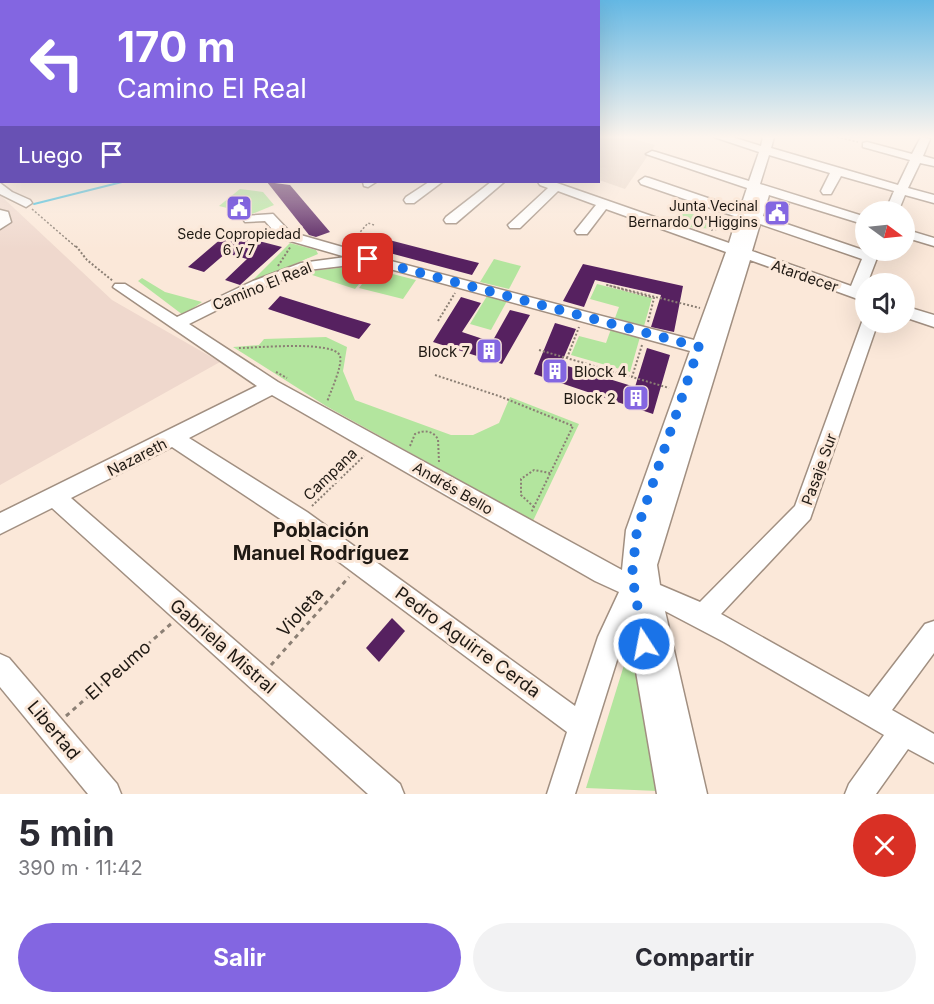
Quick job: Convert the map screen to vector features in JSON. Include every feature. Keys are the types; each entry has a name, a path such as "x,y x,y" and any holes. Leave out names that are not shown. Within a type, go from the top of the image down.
{"street":[{"path":"716,174 855,218"},
{"path":"671,794 641,589 648,555 763,174"},
{"path":"827,191 835,174"},
{"path":"847,174 934,199"},
{"path":"896,201 908,174"},
{"path":"645,181 855,249"},
{"path":"410,200 435,183"},
{"path":"452,220 497,183"},
{"path":"516,225 550,184"},
{"name":"Atardecer","path":"550,184 855,293"},
{"path":"0,187 8,195 26,203"},
{"path":"582,231 604,203"},
{"path":"0,214 3,215 4,222 0,225"},
{"path":"250,219 268,217 285,235 368,259"},
{"path":"915,237 934,243"},
{"path":"318,263 326,255 323,246"},
{"path":"693,794 633,559 637,530 699,347 739,252"},
{"name":"Camino El Real","path":"176,324 276,277 318,263 368,259 699,347"},
{"name":"Andrés Bello","path":"120,287 176,324 274,379 376,444 603,573 703,616 934,748"},
{"path":"915,315 934,321"},
{"name":"Pasaje Sur","path":"703,616 803,512 866,333"},
{"name":"Nazareth","path":"0,524 174,438 274,379"},
{"name":"Pedro Aguirre Cerda","path":"174,438 299,519 582,727"},
{"name":"Gabriela Mistral","path":"56,498 390,794"},
{"path":"561,794 610,637 641,589"},
{"path":"873,714 934,633"},
{"name":"Libertad","path":"0,667 107,794"},
{"path":"859,794 904,731"}],"path":[{"path":"26,203 73,243 87,260 120,287"},
{"path":"350,244 368,224 374,225"},
{"path":"276,277 280,260 297,239"},
{"path":"647,326 654,298 606,286 612,285 699,307"},
{"path":"438,321 458,288"},
{"path":"567,358 582,321"},
{"path":"632,377 644,338"},
{"path":"247,354 238,348 318,346 335,350 340,356 340,363 327,402 320,398"},
{"path":"539,350 672,389"},
{"path":"435,375 499,396 573,426 530,515"},
{"path":"274,379 295,383"},
{"path":"401,444 410,449 410,441 415,434 423,431 432,432 438,439 439,465 429,460"},
{"name":"Campana","path":"299,519 376,444"},
{"path":"534,507 521,495 521,479 534,470 550,473"},
{"name":"Violeta","path":"259,678 361,564"},
{"name":"El Peumo","path":"52,728 184,612"}],"shaded area":[{"path":"600,174 635,174 625,189 600,180"},
{"path":"0,195 112,300 220,362 0,485"}],"green space":[{"path":"240,189 263,192 274,205 252,214 219,206"},
{"path":"684,211 735,227 714,229 675,226"},
{"path":"290,243 316,250 318,254 250,283"},
{"path":"494,259 521,266 509,289 480,282"},
{"path":"356,266 373,267 355,289 303,272"},
{"path":"373,269 416,280 403,299 359,288"},
{"path":"142,278 165,292 202,302 183,315 138,281"},
{"path":"597,284 652,298 644,326 615,318 619,307 590,299"},
{"path":"487,296 507,301 491,330 470,324"},
{"path":"611,329 640,337 630,372 571,355 579,336 606,343"},
{"path":"326,337 347,347 343,371 355,400 451,435 473,435 499,423 510,397 579,424 533,521 326,406 233,347 259,345 264,339"},
{"path":"633,624 658,791 586,788 629,649"}],"building":[{"path":"268,183 290,185 330,232 316,237 309,235"},
{"name":"Junta Vecinal Bernardo O'Higgins","path":"779,200 790,204 780,219 769,216"},
{"path":"229,232 282,247 240,285 225,280 247,259 226,253 204,272 188,267"},
{"path":"366,234 479,263 472,275 356,244"},
{"path":"583,264 683,286 674,332 651,327 661,295 595,280 584,307 563,301"},
{"path":"280,296 371,324 359,339 268,309"},
{"path":"461,297 481,303 462,332 492,342 510,310 530,315 502,364 433,342"},
{"path":"555,323 576,329 561,364 635,387 647,348 670,355 653,414 534,374"},
{"path":"392,618 405,631 379,662 366,648"}],"waterway":[{"path":"34,204 118,183"}],"place":[{"name":"Sede Copropiedad 6 y 7","path":"239,208"},
{"name":"Junta Vecinal Bernardo O'Higgins","path":"777,213"},
{"name":"Block 7","path":"489,351"},
{"name":"Block 4","path":"555,371"},
{"name":"Block 2","path":"636,398"}],"district":[{"name":"Población Manuel Rodríguez","path":"321,542"}],"route":[{"path":"368,259 699,347 637,530 632,575 644,644"}]}
